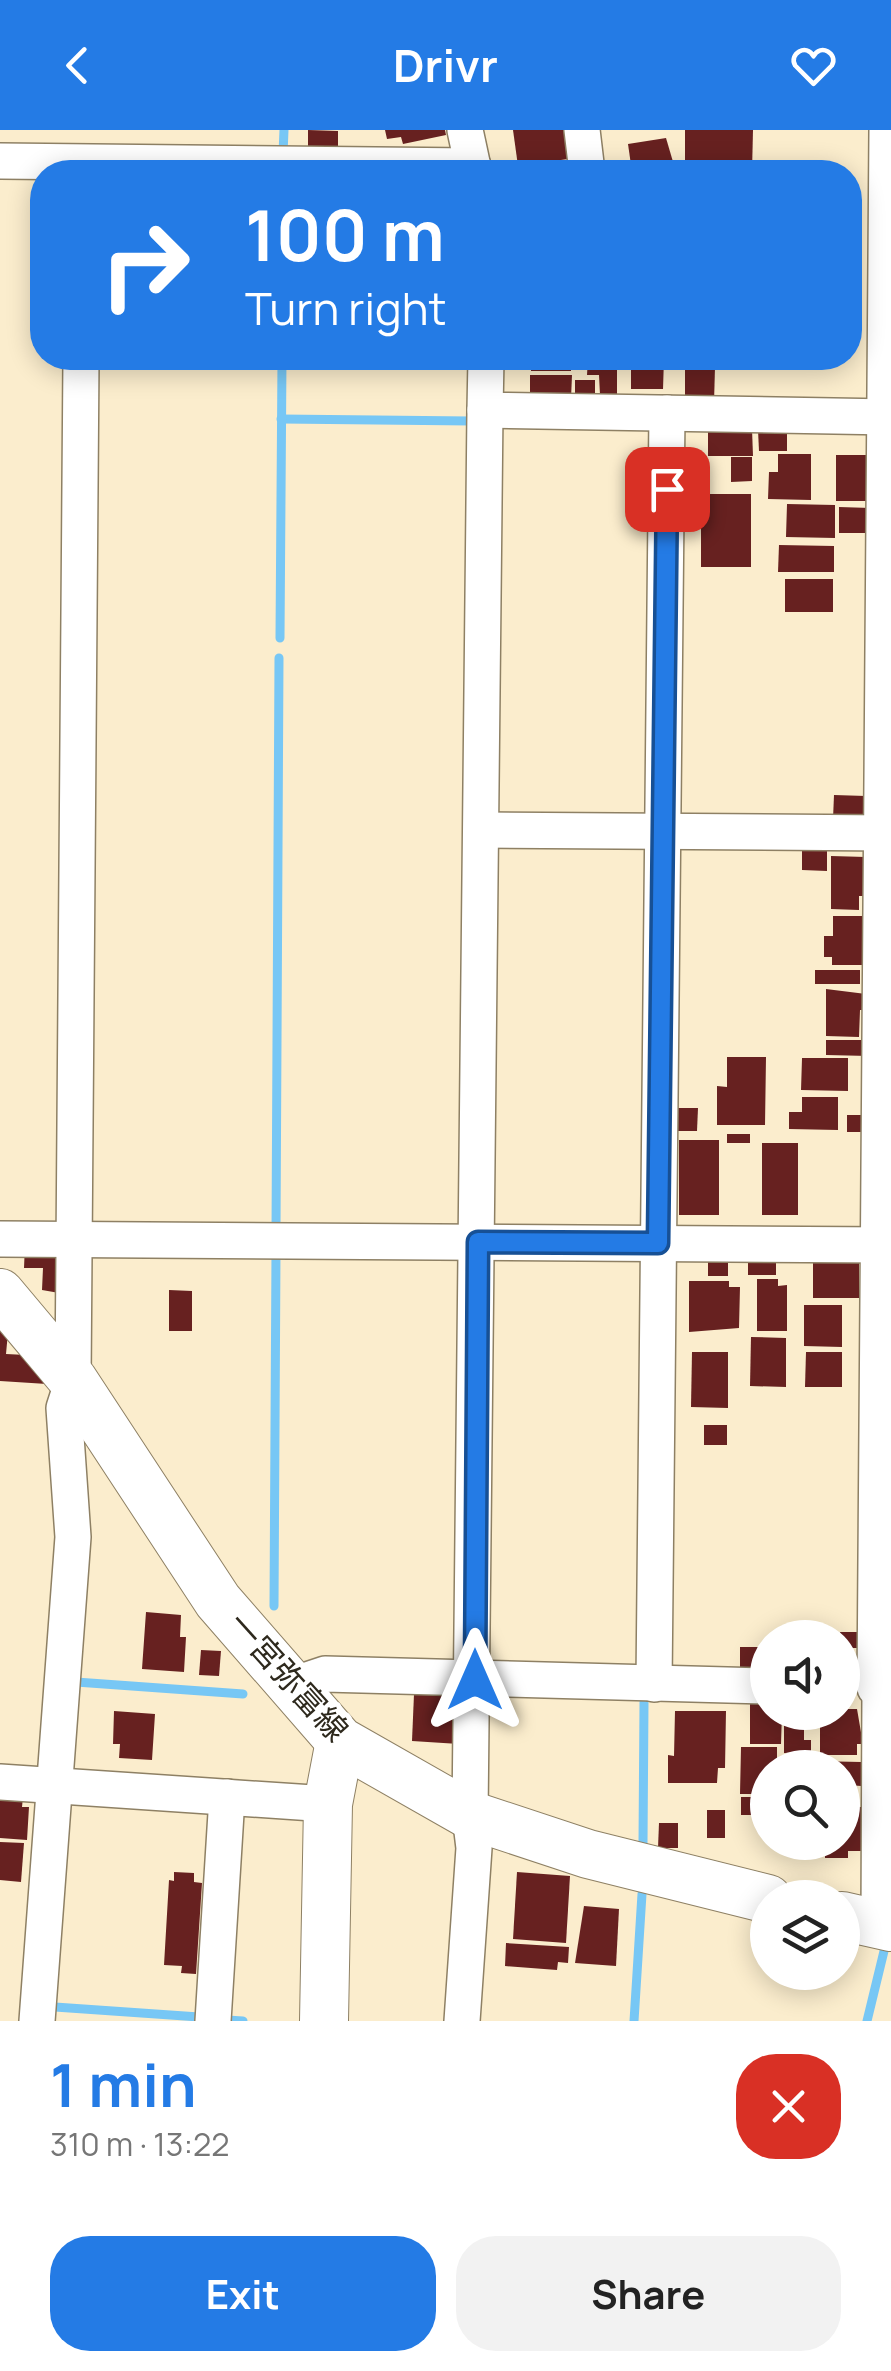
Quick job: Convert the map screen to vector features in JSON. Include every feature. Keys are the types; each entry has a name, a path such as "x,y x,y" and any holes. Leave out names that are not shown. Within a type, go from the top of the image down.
{"main road":[{"name":"一宮弥富線","path":"0,1294 73,1380 218,1601 340,1741 470,1814 588,1854 750,1894"},
{"path":"324,2021 328,1804 340,1741"}],"street":[{"path":"466,130 472,160"},
{"path":"582,130 586,160"},
{"path":"871,1922 872,1688 885,1245 887,130"},
{"path":"0,161 84,154 240,160"},
{"path":"37,2021 73,1536 64,1408 73,1380 81,370"},
{"path":"462,2021 474,1848 470,1814 475,1680 486,370"},
{"path":"486,410 889,417"},
{"path":"654,1684 667,413"},
{"path":"482,830 887,834"},
{"path":"0,1239 885,1245"},
{"path":"292,1685 325,1674 750,1686"},
{"path":"0,1782 328,1804"},
{"path":"213,2021 226,1797"}],"building":[{"path":"308,130 338,131 338,154 308,154"},
{"path":"385,130 445,130 446,135 403,144 401,137 387,139"},
{"path":"513,130 564,130 568,159 517,160"},
{"path":"685,130 753,130 752,160 685,160"},
{"path":"666,138 672,160 630,160 628,144"},
{"path":"587,370 617,370 617,395 600,395 599,375 587,375"},
{"path":"631,370 664,370 663,389 631,389"},
{"path":"685,370 715,370 714,403 685,403"},
{"path":"530,375 572,375 571,399 530,399"},
{"path":"575,380 595,380 595,402 575,402"},
{"path":"708,428 752,429 753,456 708,456"},
{"path":"758,430 787,430 787,451 759,451"},
{"path":"778,454 811,454 811,500 768,499 769,472 778,472"},
{"path":"836,455 870,455 870,501 836,501"},
{"path":"731,457 752,457 752,481 731,482"},
{"path":"701,494 751,494 751,567 701,567"},
{"path":"787,504 835,505 835,538 786,537"},
{"path":"839,507 871,508 871,533 839,533"},
{"path":"779,545 834,546 834,572 778,572"},
{"path":"785,579 833,579 833,612 785,612"},
{"path":"834,795 866,796 866,819 833,819"},
{"path":"802,848 827,848 827,871 802,870"},
{"path":"831,856 866,857 866,896 859,896 859,910 831,909"},
{"path":"833,916 863,916 862,965 832,965 832,957 824,957 824,936 833,936"},
{"path":"815,970 860,970 860,984 815,984"},
{"path":"826,989 866,994 866,1010 860,1010 859,1037 826,1036"},
{"path":"826,1040 870,1040 869,1056 826,1055"},
{"path":"727,1057 766,1057 765,1125 717,1125 717,1086 727,1087"},
{"path":"802,1058 848,1058 848,1091 801,1090"},
{"path":"802,1097 838,1097 838,1130 789,1129 789,1112 802,1112"},
{"path":"672,1108 698,1108 697,1131 672,1131"},
{"path":"847,1115 869,1115 869,1132 847,1132"},
{"path":"727,1134 750,1134 750,1143 727,1143"},
{"path":"679,1140 719,1140 719,1215 679,1215"},
{"path":"762,1143 798,1143 798,1215 762,1215"},
{"path":"25,1244 66,1244 65,1294 42,1290 43,1268 24,1268"},
{"path":"708,1255 728,1256 728,1276 708,1276"},
{"path":"748,1256 776,1256 776,1275 748,1275"},
{"path":"813,1258 859,1259 859,1298 813,1298"},
{"path":"757,1279 778,1279 778,1286 787,1285 787,1331 757,1331"},
{"path":"689,1281 729,1281 729,1287 740,1287 739,1328 689,1332"},
{"path":"169,1290 192,1291 192,1331 169,1331"},
{"path":"804,1305 842,1305 842,1347 804,1346"},
{"path":"0,1331 8,1332 6,1354 26,1355 47,1384 0,1381"},
{"path":"751,1337 786,1338 786,1387 750,1386"},
{"path":"692,1352 728,1352 728,1408 691,1407"},
{"path":"806,1352 842,1352 842,1387 805,1387"},
{"path":"704,1425 727,1425 727,1445 704,1445"},
{"path":"146,1612 181,1615 180,1637 186,1637 184,1672 142,1669"},
{"path":"740,1647 750,1647 750,1669 740,1669"},
{"path":"201,1650 221,1651 219,1676 199,1675"},
{"path":"414,1694 461,1697 459,1744 412,1741"},
{"path":"114,1711 155,1714 152,1760 119,1758 120,1744 113,1744"},
{"path":"675,1711 726,1711 725,1768 718,1768 717,1783 668,1783 668,1755 674,1756"},
{"path":"860,1726 863,1744 857,1744 857,1750 820,1750 820,1730 860,1730"},
{"path":"750,1730 781,1730 781,1744 750,1744"},
{"path":"784,1730 804,1730 804,1740 811,1740 811,1750 784,1750"},
{"path":"741,1747 777,1747 750,1750 750,1794 740,1794"},
{"path":"0,1796 23,1797 22,1807 29,1807 27,1840 0,1838"},
{"path":"741,1797 750,1797 750,1815 741,1815"},
{"path":"860,1807 865,1807 864,1851 860,1851"},
{"path":"707,1810 725,1810 725,1838 707,1838"},
{"path":"659,1823 678,1823 678,1848 658,1848"},
{"path":"0,1842 24,1843 21,1882 0,1880"},
{"path":"174,1872 194,1873 194,1882 202,1883 196,1974 181,1973 182,1966 164,1965 169,1880 174,1881"},
{"path":"517,1872 570,1876 566,1943 513,1939"},
{"path":"584,1906 619,1909 616,1966 575,1963"},
{"path":"506,1943 569,1947 568,1963 558,1962 557,1970 505,1966"}],"waterway":[{"path":"283,154 284,130"},
{"path":"280,638 282,370"},
{"path":"281,419 471,421"},
{"path":"276,1231 279,658"},
{"path":"274,1606 276,1251"},
{"path":"76,1682 243,1694"},
{"path":"643,1844 644,1702"},
{"path":"634,2021 642,1894"},
{"path":"867,2021 885,1947"},
{"path":"55,2007 199,2017"},
{"path":"227,2020 243,2021"}],"route":[{"path":"475,1680 478,1242 658,1243 667,489"}]}
